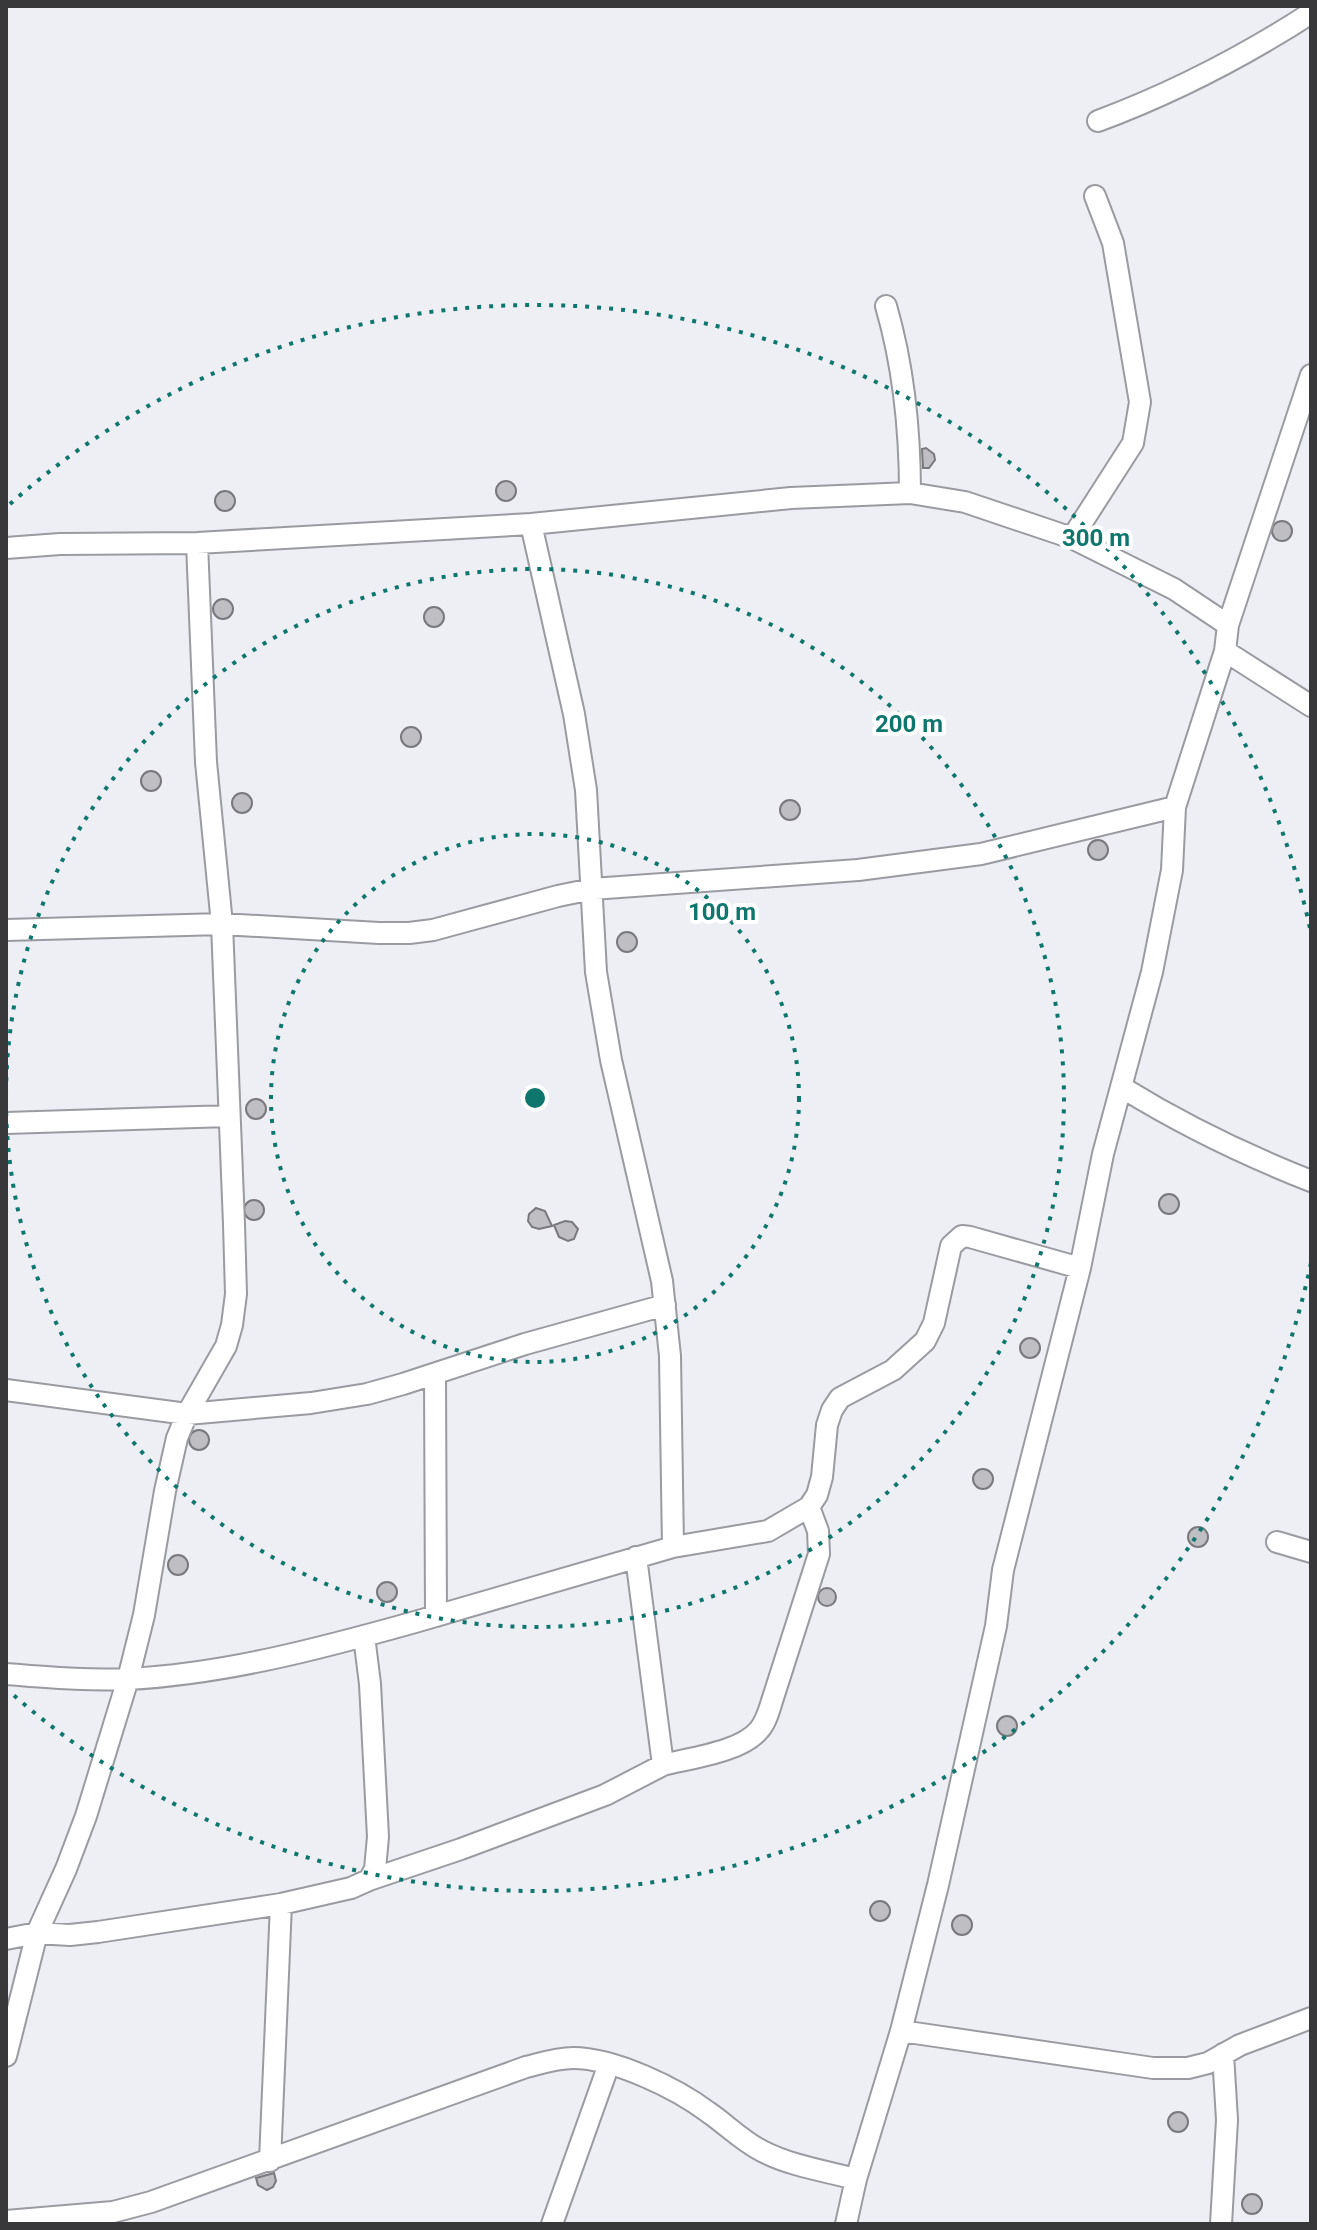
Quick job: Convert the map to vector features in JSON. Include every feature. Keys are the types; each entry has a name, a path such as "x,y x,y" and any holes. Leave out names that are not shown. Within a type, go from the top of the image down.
{"street":[{"path":"1098,121 1158,99 1260,46 1311,13"},
{"path":"1072,538 1133,443 1140,402 1113,243 1095,196"},
{"path":"886,306 897,343 906,398 910,493"},
{"path":"846,2224 856,2179 901,2031 956,1810 996,1626 1003,1570 1080,1268 1103,1154 1123,1088 1162,930 1172,870 1175,807 1225,651 1228,625 1311,375"},
{"path":"6,548 60,544 197,543 531,524 791,498 910,493 965,502 1072,538 1174,589 1228,625"},
{"path":"531,524 577,729 586,790 596,972 611,1060 645,1202 665,1305 670,1356 673,1547"},
{"path":"6,2056 37,1933 86,1816 128,1679 144,1615 170,1462 187,1414 226,1346 236,1294 222,924 206,762 197,543"},
{"path":"1225,651 1311,706"},
{"path":"6,930 222,924 409,933 433,930 592,889 858,870 981,854 1175,807"},
{"path":"1123,1088 1247,1156 1311,1181"},
{"path":"6,1123 229,1116"},
{"path":"6,1674 128,1679 202,1671 293,1654 673,1547 768,1531 809,1507 817,1495 822,1477 827,1425 840,1398 893,1370 925,1341 934,1323 948,1256 955,1241 962,1236 970,1237 1080,1268"},
{"path":"6,1390 187,1414 311,1403 367,1394 435,1375 525,1344 665,1305"},
{"path":"435,1375 436,1616"},
{"path":"6,1939 37,1933 70,1935 98,1932 281,1904 351,1888 605,1795 663,1765 724,1750 747,1740 761,1728 772,1701 819,1554 818,1531 809,1507"},
{"path":"1277,1542 1311,1552"},
{"path":"636,1557 663,1765"},
{"path":"364,1636 370,1684 378,1837 375,1869 369,1880"},
{"path":"270,2161 281,1904"},
{"path":"901,2031 1153,2068 1188,2068 1208,2063 1311,2018"},
{"path":"1221,2224 1227,2120 1223,2054"},
{"path":"6,2221 113,2212 151,2202 555,2059 577,2058 609,2064 665,2084 764,2152 791,2164 856,2179"},
{"path":"552,2224 609,2064"}],"building":[{"path":"926,448 934,454 935,460 929,468 923,468 922,449"},
{"path":"506,481 513,484 516,491 513,498 506,501 499,498 496,491 499,484"},
{"path":"225,491 232,494 235,501 232,508 225,511 218,508 215,501 218,494"},
{"path":"1282,521 1289,524 1292,531 1289,538 1282,541 1275,538 1272,531 1275,524"},
{"path":"223,599 230,602 233,609 230,616 223,619 216,616 213,609 216,602"},
{"path":"434,607 441,610 444,617 441,624 434,627 427,624 424,617 427,610"},
{"path":"411,727 418,730 421,737 418,744 411,747 404,744 401,737 404,730"},
{"path":"151,771 158,774 161,781 158,788 151,791 144,788 141,781 144,774"},
{"path":"242,793 249,796 252,803 249,810 242,813 235,810 232,803 235,796"},
{"path":"790,800 797,803 800,810 797,817 790,820 783,817 780,810 783,803"},
{"path":"1098,840 1105,843 1108,850 1105,857 1098,860 1091,857 1088,850 1091,843"},
{"path":"627,932 634,935 637,942 634,949 627,952 620,949 617,942 620,935"},
{"path":"256,1099 263,1102 266,1109 263,1116 256,1119 249,1116 246,1109 249,1102"},
{"path":"1169,1194 1176,1197 1179,1204 1176,1211 1169,1214 1162,1211 1159,1204 1162,1197"},
{"path":"254,1200 261,1203 264,1210 261,1217 254,1220 247,1217 244,1210 247,1203"},
{"path":"536,1208 545,1211 552,1226 532,1227 528,1221 529,1214"},
{"path":"572,1222 578,1229 574,1239 568,1241 559,1237 554,1225"},
{"path":"1030,1338 1037,1341 1040,1348 1037,1355 1030,1358 1023,1355 1020,1348 1023,1341"},
{"path":"199,1430 206,1433 209,1440 206,1447 199,1450 192,1447 189,1440 192,1433"},
{"path":"983,1469 990,1472 993,1479 990,1486 983,1489 976,1486 973,1479 976,1472"},
{"path":"1198,1527 1205,1530 1208,1537 1205,1544 1198,1547 1191,1544 1188,1537 1191,1530"},
{"path":"178,1555 185,1558 188,1565 185,1572 178,1575 171,1572 168,1565 171,1558"},
{"path":"387,1582 394,1585 397,1592 394,1599 387,1602 380,1599 377,1592 380,1585"},
{"path":"823,1588 831,1588 836,1597 834,1604 823,1606 818,1601 818,1593"},
{"path":"1007,1716 1014,1719 1017,1726 1014,1733 1007,1736 1000,1733 997,1726 1000,1719"},
{"path":"880,1901 887,1904 890,1911 887,1918 880,1921 873,1918 870,1911 873,1904"},
{"path":"962,1915 969,1918 972,1925 969,1932 962,1935 955,1932 952,1925 955,1918"},
{"path":"1178,2112 1185,2115 1188,2122 1185,2129 1178,2132 1171,2129 1168,2122 1171,2115"},
{"path":"274,2173 276,2181 273,2187 267,2190 258,2185 256,2178"},
{"path":"1252,2194 1259,2197 1262,2204 1259,2211 1252,2214 1245,2211 1242,2204 1245,2197"}]}
